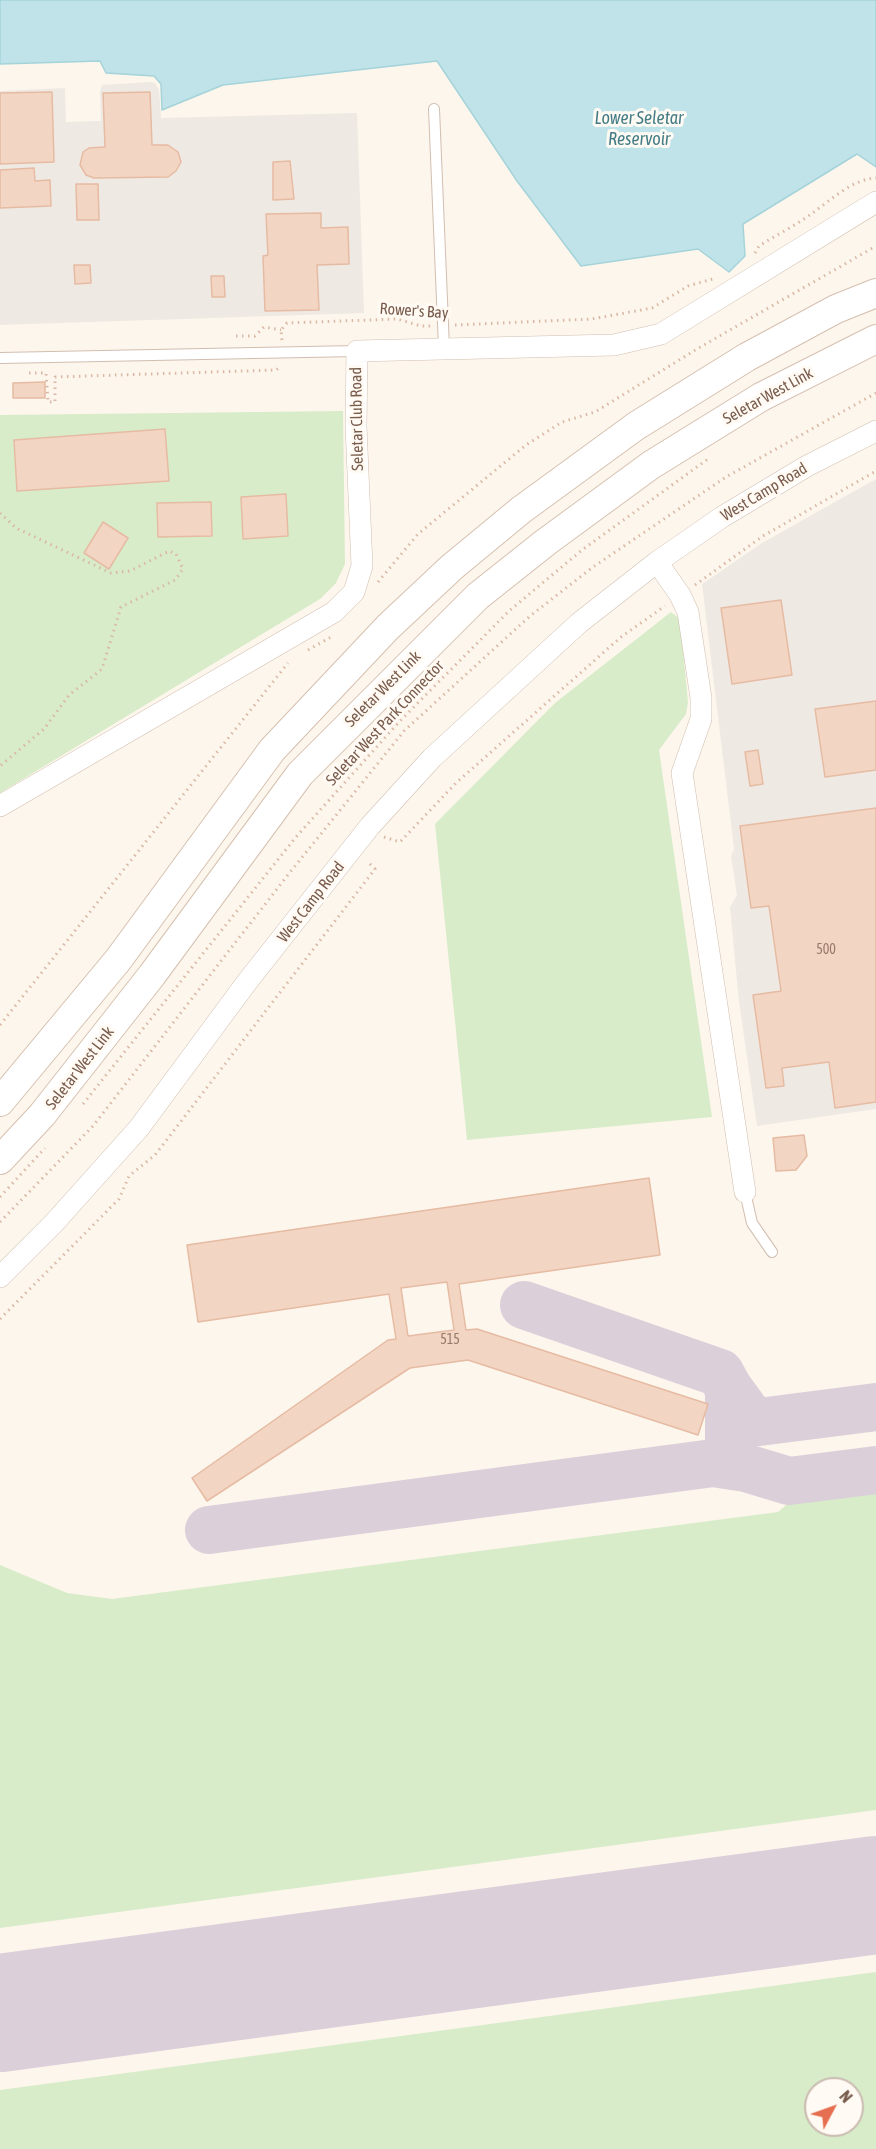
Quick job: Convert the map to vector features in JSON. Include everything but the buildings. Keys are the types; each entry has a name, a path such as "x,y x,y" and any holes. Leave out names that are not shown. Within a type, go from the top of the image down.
{"main road":[{"path":"0,1101 118,960 272,750 388,627 452,567 521,510 636,426 747,357 836,309 876,293"},
{"name":"Seletar West Link","path":"0,1160 42,1115 152,975 300,774 478,596 546,542 651,465 761,397 876,339"},
{"path":"118,960 165,921 201,875 207,873 221,882"}],"street":[{"name":"Seletar Club Road","path":"0,806 334,612 354,592 362,566 356,426 357,351 614,345 661,334 876,202"},
{"name":"West Camp Road","path":"0,1277 54,1223 139,1128 247,982 370,826 410,780 579,623 657,562 722,517 807,466 876,431"},
{"path":"657,562 680,595 688,612 701,719 682,773 745,1192"}],"lane":[{"path":"434,109 444,348"},
{"path":"0,358 357,351"},
{"path":"745,1192 752,1223 772,1252"}],"path":[{"path":"752,261 759,246 812,213 828,199 868,179 876,178"},
{"name":"Rower's Bay","path":"236,336 255,336 264,327 281,330 287,323 397,319 421,326 442,326 592,319 652,308 688,286 713,277 725,280"},
{"path":"23,373 46,373 48,402 55,402 55,377 276,370 281,367 281,330"},
{"name":"Seletar West Park Connector","path":"81,1105 296,837 392,730 509,611 582,550 710,458"},
{"path":"380,839 384,837 400,842 456,783 621,637 763,536 876,471"},
{"path":"0,513 16,528 111,573 130,572 169,551 176,554 183,569 175,580 121,607 102,669 69,695 44,729 0,766"},
{"path":"0,1319 32,1290 119,1199 129,1176 155,1155 375,869 364,859 369,852"},
{"path":"0,1197 45,1148"}],"shaded area":[{"path":"155,83 159,90 161,118 357,113 364,313 0,325 0,91 65,88 66,122 101,121 100,91 102,85"},
{"path":"876,479 876,1109 757,1126 739,1002 730,907 737,895 731,856 734,849 702,584 762,543"}],"green space":[{"path":"343,411 345,564 336,583 320,599 0,793 0,415"},
{"path":"671,612 680,619 688,702 686,714 659,750 712,1117 467,1140 435,824 555,703"},
{"path":"876,1484 876,1810 0,1928 0,1565 67,1593 112,1599 778,1512 798,1495"},
{"path":"876,1972 876,2149 0,2149 0,2090"}],"water":[{"name":"Lower Seletar Reservoir","path":"0,0 876,0 876,167 857,154 743,224 745,256 729,272 698,249 581,266 517,181 437,61 223,85 162,110 161,84 154,76 106,73 100,61 0,64"}],"taxiway":[{"path":"524,1305 720,1373 729,1389 729,1449 734,1459 746,1468 789,1481 876,1470"},
{"path":"729,1389 751,1419 759,1422 876,1407"},
{"path":"209,1530 713,1463 746,1468"}],"runway":[{"path":"0,2013 876,1895"}]}
